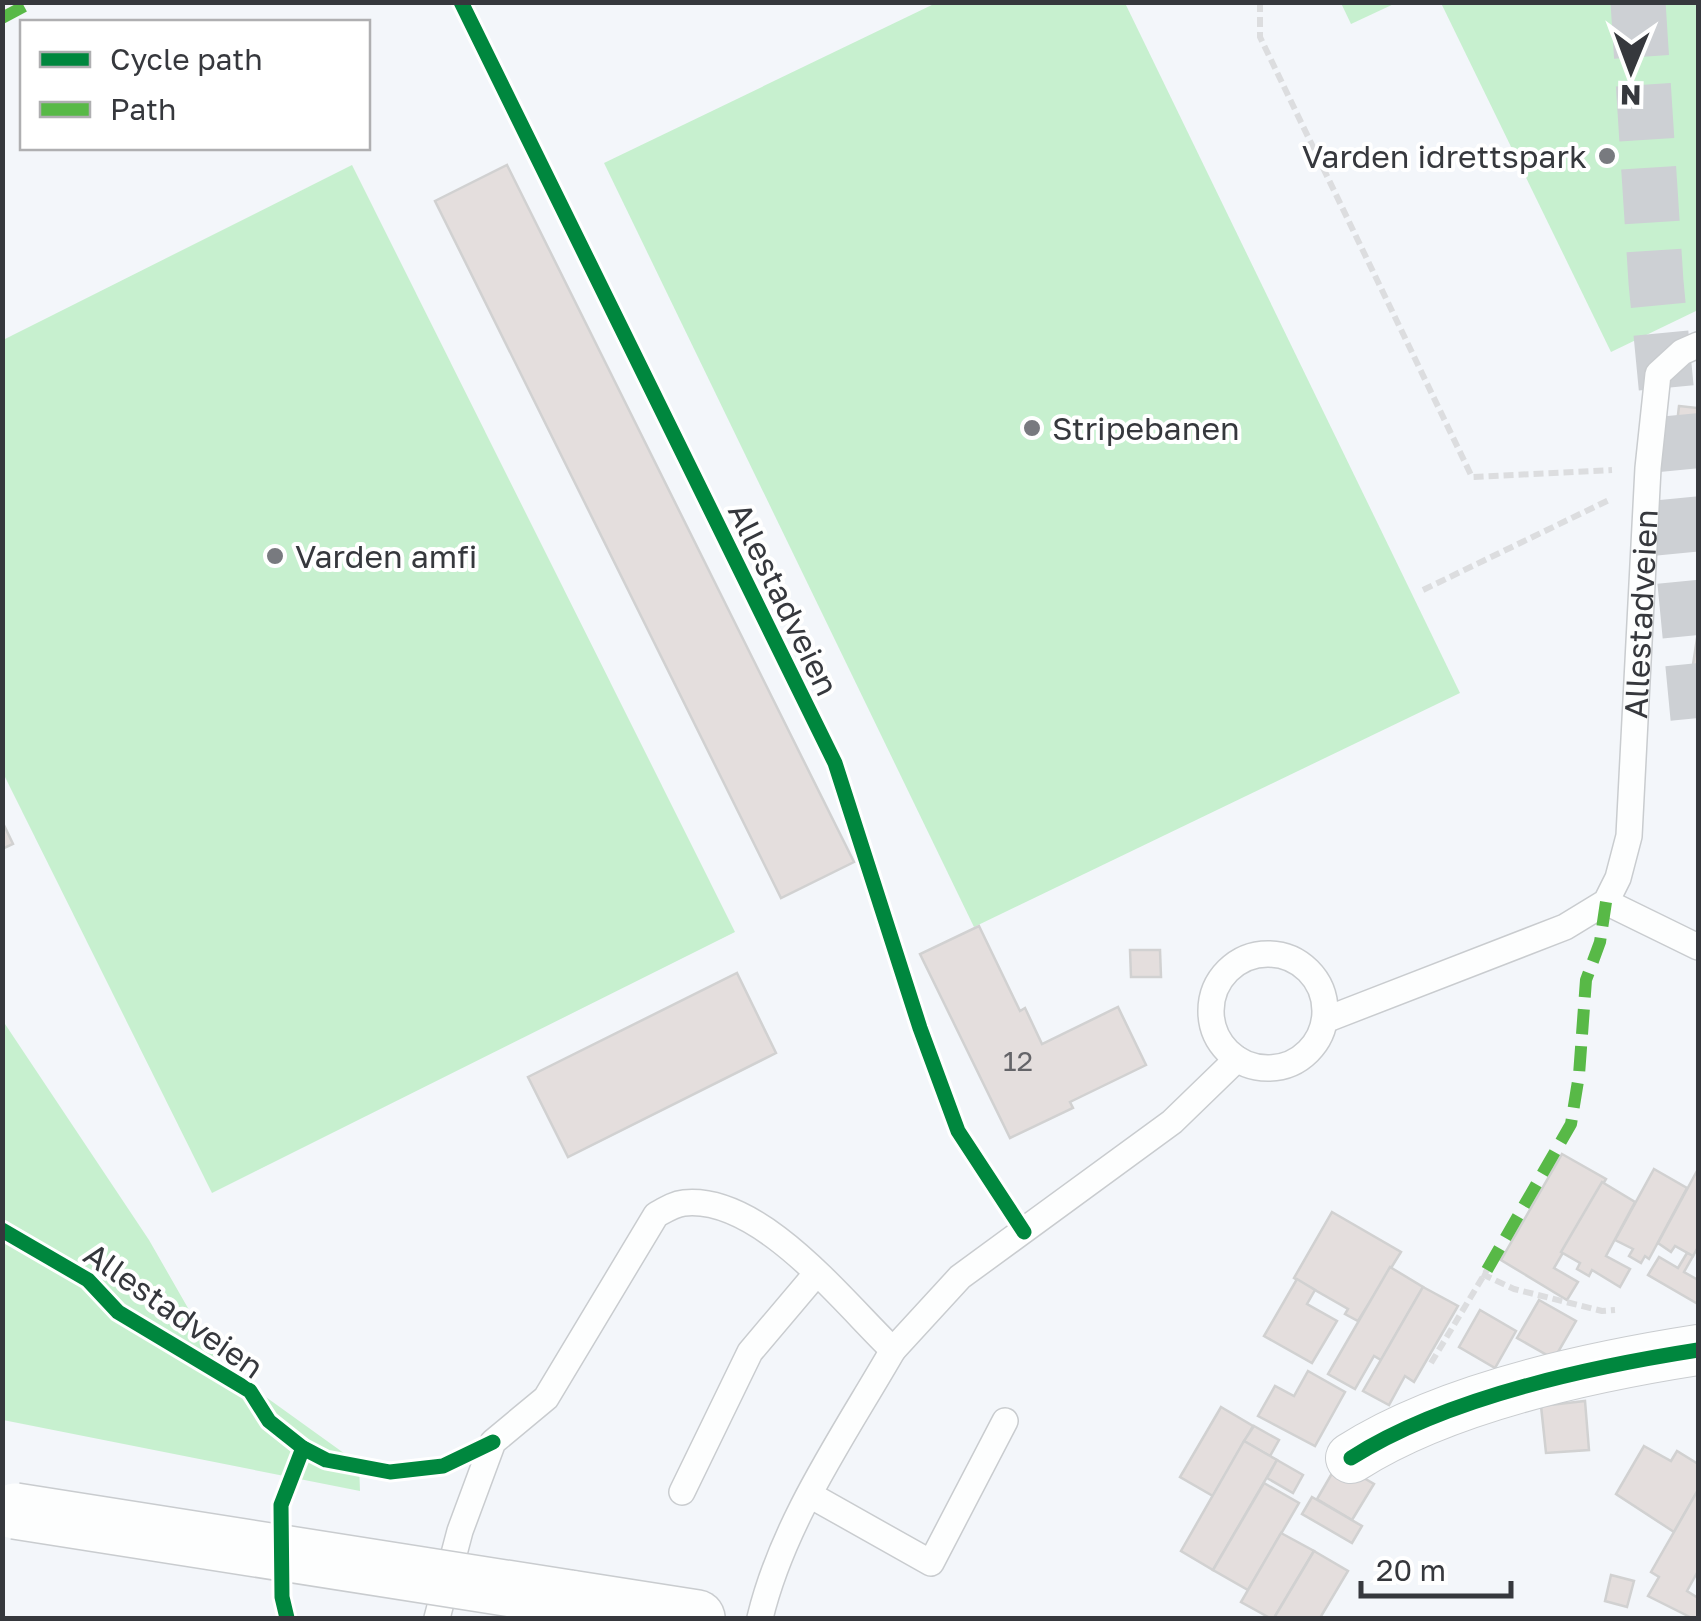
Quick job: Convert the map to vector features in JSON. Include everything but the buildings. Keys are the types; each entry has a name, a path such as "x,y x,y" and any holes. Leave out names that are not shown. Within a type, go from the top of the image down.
{"main road":[{"path":"8,1510 697,1618"}],"street":[{"path":"1370,1446 1504,1393 1634,1360 1698,1350"}],"lane":[{"name":"Allestadveien","path":"1606,902 1618,878 1629,836 1648,474 1658,374 1682,352 1698,345"},
{"path":"1326,1020 1566,928 1606,902 1698,947"},
{"path":"1272,953 1306,968 1318,982 1326,1020 1308,1053 1292,1064 1274,1068 1254,1067 1237,1060 1223,1048 1210,1012 1213,993 1222,976 1253,955 1272,953"},
{"path":"760,1618 766,1592 810,1495 893,1350 960,1277 1172,1122 1237,1060"},
{"path":"436,1618 460,1531 493,1442 546,1398 656,1215 680,1204 703,1203 735,1211 776,1235 893,1350"},
{"path":"682,1492 750,1352 816,1274"},
{"path":"810,1495 931,1563 1005,1421"}],"path":[{"path":"1260,2 1260,37 1472,477 1648,474"},
{"path":"1423,590 1648,474"},
{"path":"1370,1446 1485,1272 1514,1289 1602,1310 1620,1310 1634,1360"}],"green space":[{"name":"Stripebanen","path":"936,3 1125,3 1460,693 974,927 604,163"},
{"path":"1341,3 1396,3 1351,24"},
{"name":"Varden idrettspark","path":"1441,3 1698,3 1698,310 1611,352"},
{"name":"Varden amfi","path":"352,165 735,932 212,1193 3,773 3,340"},
{"path":"3,1021 149,1240 220,1364 359,1464 360,1491 3,1420"}],"tunnel":[{"path":"1638,2 1656,282 1698,718"}],"marked path":[{"path":"2,18 32,2"},
{"path":"1487,1270 1571,1124 1586,980 1600,942 1606,902"}],"cycle path":[{"path":"461,2 835,763 920,1028 958,1131 1024,1232"},
{"path":"2,1230 88,1280 118,1312 250,1391 269,1421 303,1448 326,1460 390,1472 443,1466 493,1442"},
{"path":"1351,1458 1388,1437 1473,1402 1565,1376 1698,1350"},
{"path":"287,1618 282,1597 281,1505 303,1448"}],"place":[{"name":"Varden idrettspark","path":"1607,156"},
{"name":"Stripebanen","path":"1032,428"},
{"name":"Varden amfi","path":"275,556"}]}
